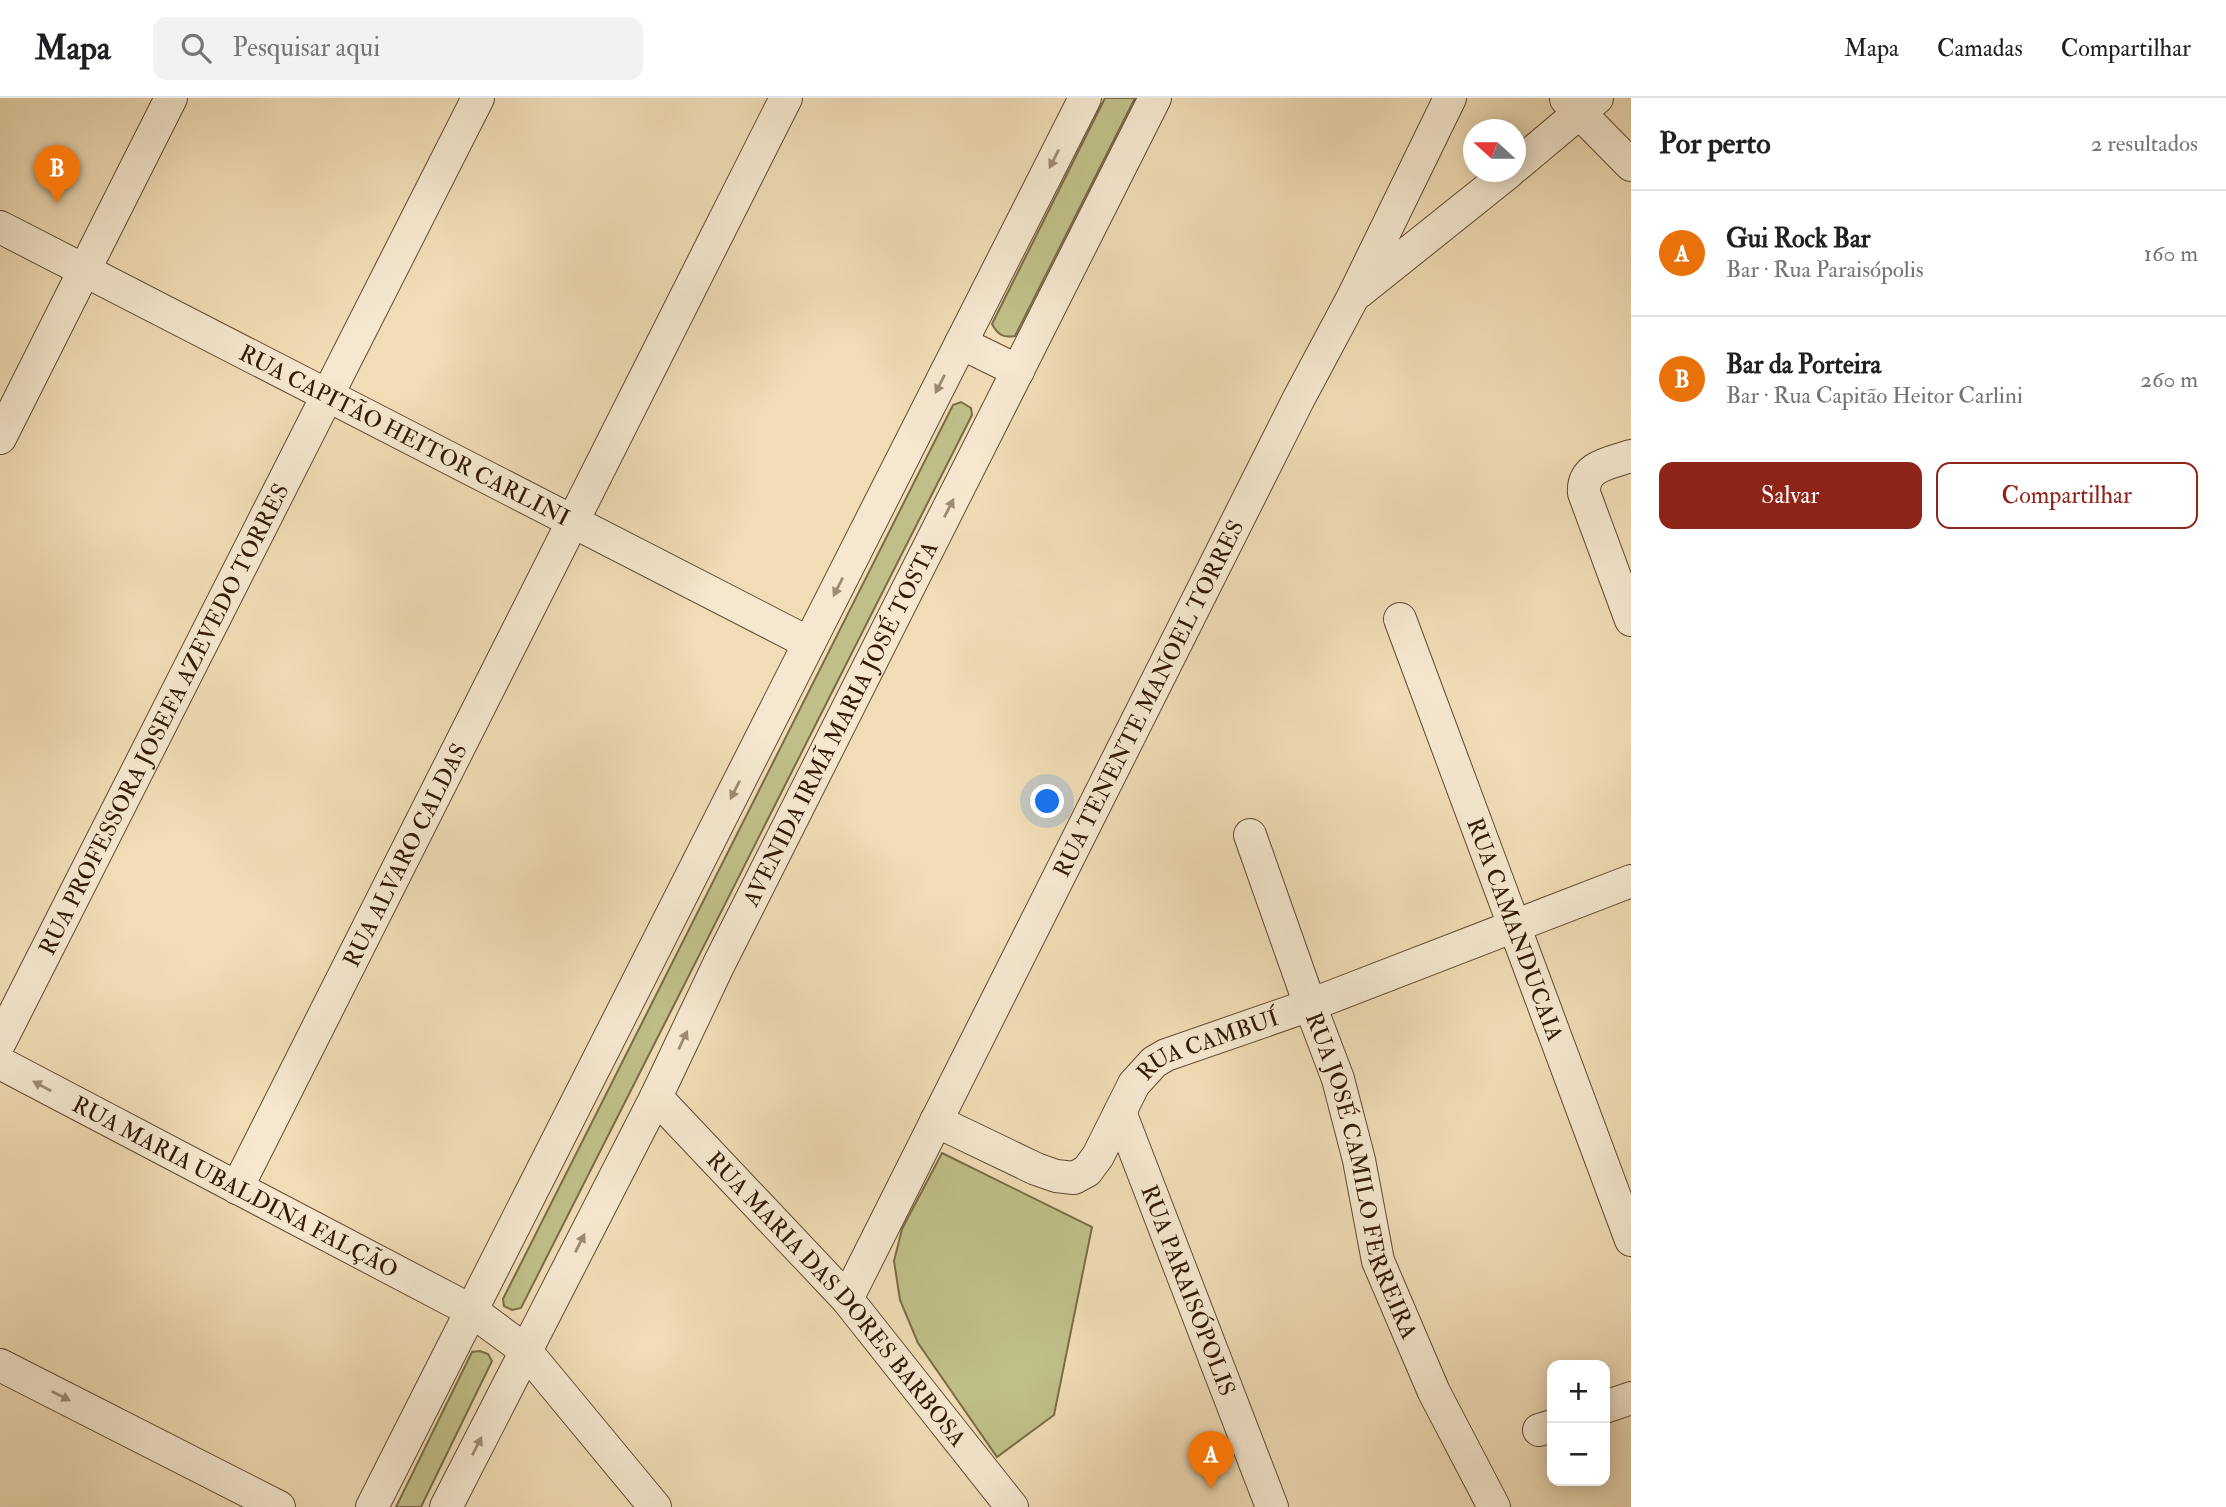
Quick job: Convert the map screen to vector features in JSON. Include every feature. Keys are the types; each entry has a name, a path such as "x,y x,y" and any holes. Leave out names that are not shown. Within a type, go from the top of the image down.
{"street":[{"path":"0,438 172,98"},
{"name":"RUA PROFESSORA JOSEFA AZEVEDO TORRES","path":"0,1042 478,98"},
{"name":"RUA ALVARO CALDAS","path":"237,1188 786,98"},
{"path":"372,1507 1085,98"},
{"name":"AVENIDA IRMÃ MARIA JOSÉ TOSTA","path":"446,1507 656,1097 719,964 1155,98"},
{"name":"RUA TENENTE MANOEL TORRES","path":"847,1298 1298,400 1353,297 1450,98"},
{"path":"1526,156 1580,103 1631,165"},
{"path":"1353,297 1497,182"},
{"name":"RUA CAPITÃO HEITOR CARLINI","path":"0,227 809,643"},
{"path":"961,343 1017,371"},
{"path":"1631,456 1598,467 1586,477 1584,493 1631,620"},
{"name":"RUA CAMANDUCAIA","path":"1400,619 1631,1240"},
{"name":"RUA JOSÉ CAMILO FERREIRA","path":"1250,835 1338,1079 1348,1113 1378,1261 1434,1392 1494,1507"},
{"name":"RUA CAMBUÍ","path":"936,1121 1036,1169 1056,1176 1074,1178 1087,1171 1098,1156 1133,1084 1154,1062 1166,1055 1310,1005 1631,881"},
{"name":"RUA MARIA UBALDINA FALÇÃO","path":"0,1063 472,1311"},
{"name":"RUA MARIA DAS DORES BARBOSA","path":"656,1097 847,1298 1012,1507"},
{"name":"RUA PARAISÓPOLIS","path":"1120,1112 1272,1507"},
{"path":"472,1311 525,1349 655,1507"},
{"path":"0,1365 279,1507"},
{"path":"1610,1405 1631,1398"}],"shaded area":[{"path":"1105,98 1135,98 1015,336 1001,335 992,324"},
{"path":"961,402 971,408 972,415 521,1308 512,1310 504,1306 503,1299 953,405"},
{"path":"942,1153 1092,1227 1054,1415 997,1457 918,1343 900,1300 894,1261 902,1229"},
{"path":"472,1352 488,1354 492,1361 421,1507 396,1507"}],"place":[{"name":"Bar da Porteira","path":"57,203"},
{"name":"Gui Rock Bar","path":"1211,1489"}]}
